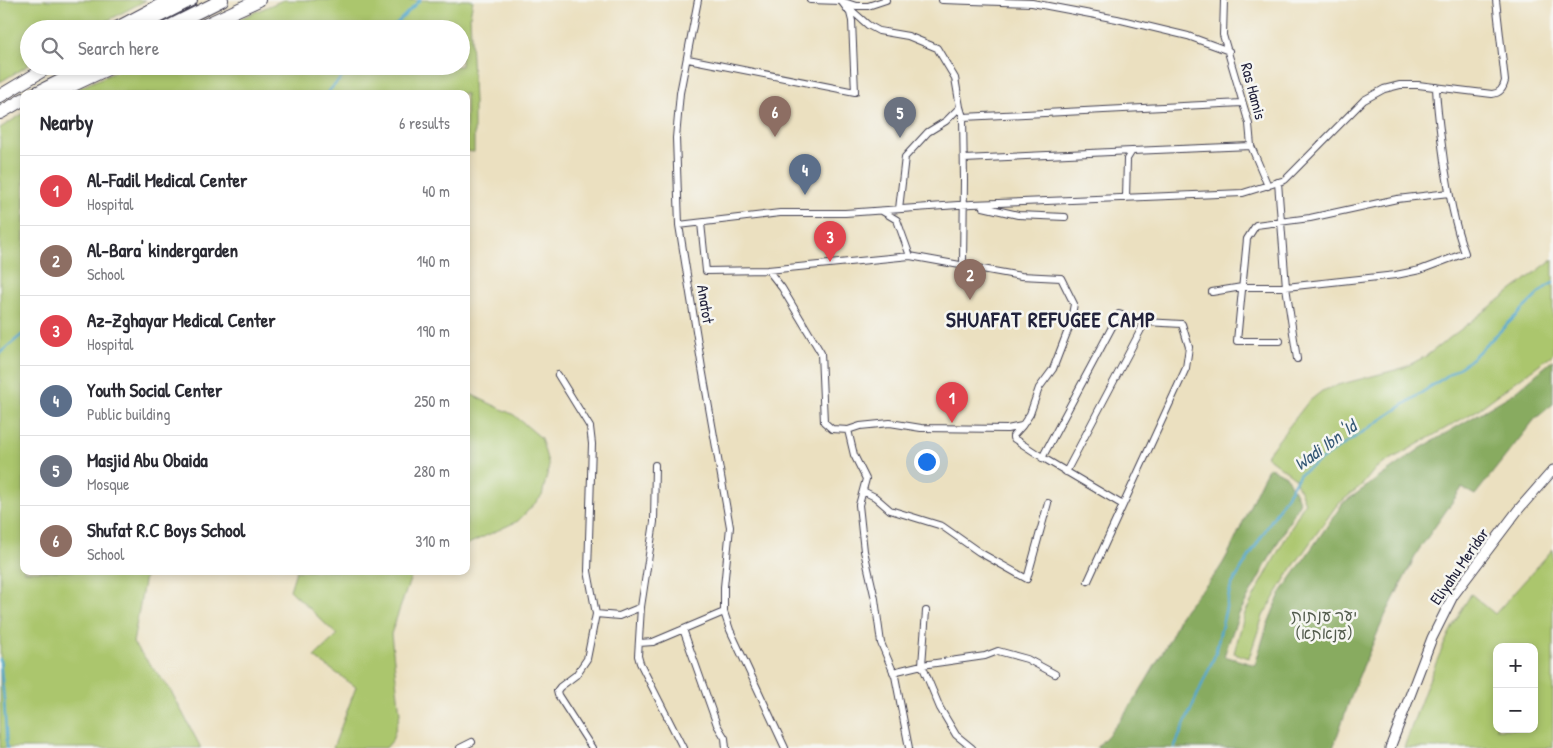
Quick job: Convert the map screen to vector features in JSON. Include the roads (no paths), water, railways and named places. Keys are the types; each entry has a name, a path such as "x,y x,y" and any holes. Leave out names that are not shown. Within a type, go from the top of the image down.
{"highway":[{"path":"132,20 170,0"},
{"path":"152,20 191,0"},
{"path":"182,20 222,0"},
{"path":"216,20 259,0"},
{"path":"27,81 36,75"},
{"path":"0,96 39,75"},
{"path":"42,90 72,75"},
{"path":"63,90 95,75"},
{"path":"0,115 20,102"},
{"path":"0,115 20,108"}],"street":[{"name":"Anatot","path":"698,0 680,93 676,138 679,225 730,527 724,587 724,612"},
{"path":"810,0 841,1 856,6 868,6 886,0"},
{"path":"942,0 1040,5 1126,21 1188,36 1229,51"},
{"name":"Ras Hamis","path":"1224,0 1223,35 1249,124 1251,146 1268,186"},
{"path":"679,225 780,214 845,213 972,204 1243,193 1285,180 1364,100 1384,89 1400,85 1498,93 1503,88 1505,81 1496,0"},
{"path":"688,59 855,92 852,21 850,12 841,1"},
{"path":"841,1 868,25 879,30 908,36 937,48 955,78 963,117 963,264"},
{"path":"1212,292 1242,287 1286,287 1396,275 1420,270 1465,253 1449,193 1436,88"},
{"path":"963,117 1242,103"},
{"path":"899,209 905,157 928,132 946,121 960,107"},
{"path":"964,159 1251,146"},
{"path":"1126,198 1127,159 1132,151"},
{"path":"1278,182 1286,287 1297,359"},
{"path":"1280,340 1237,341 1247,239 1256,225 1280,223 1398,199 1449,193"},
{"path":"972,204 1018,215 1065,217"},
{"path":"882,210 897,220 910,256"},
{"path":"701,223 706,271 768,270 910,256 963,264 1021,276 1061,278 1074,304 1070,325 1053,369 1039,388 1030,414 1013,438 1042,458 1123,505"},
{"path":"768,270 782,288 821,353 824,422 832,429 848,430 860,426 890,423 921,428 1007,429 1022,426"},
{"path":"1042,458 1119,314 1145,322 1182,324 1189,347 1186,368 1088,581"},
{"path":"1066,472 1145,322"},
{"path":"558,375 590,427 592,444 588,571 596,614 587,659 576,674 557,691 592,748"},
{"path":"848,430 854,455 866,479 860,505 864,552 875,599 881,643 893,672 909,748"},
{"path":"655,465 654,522 641,607 638,656 640,664 683,748"},
{"name":"Eliyahu Meridor","path":"1390,748 1432,638 1453,596 1553,470"},
{"path":"863,491 875,497 890,510 942,526 979,552 1026,579 1048,503"},
{"path":"596,614 619,616 641,607"},
{"path":"926,611 922,665 940,708 956,735 972,748"},
{"path":"639,643 653,642 724,612 730,630 785,748"},
{"path":"682,629 717,725 724,738 726,748"},
{"path":"893,672 922,665 984,656 998,651 1027,659 1055,674"},
{"path":"460,748 472,742"}],"waterway":[{"path":"400,20 420,0"},
{"path":"330,90 344,75"},
{"name":"Wadi Ibn 'Id","path":"1174,748 1215,655 1231,586 1300,474 1469,361 1547,286 1553,283"},
{"path":"0,353 20,336"},
{"path":"0,659 7,748"}],"place":[{"name":"Shufat R.C Boys School","path":"775,137"},
{"name":"Masjid Abu Obaida","path":"900,138"},
{"name":"Youth Social Center","path":"805,195"},
{"name":"Az-Zghayar Medical Center","path":"830,262"},
{"name":"Al-Bara' kindergarden","path":"970,300"},
{"name":"Al-Fadil Medical Center","path":"952,423"}],"district":[{"name":"SHUAFAT REFUGEE CAMP","path":"1051,319"}],"park label":[{"name":"יער ענתות (ענאתא)","path":"1324,624"}]}
